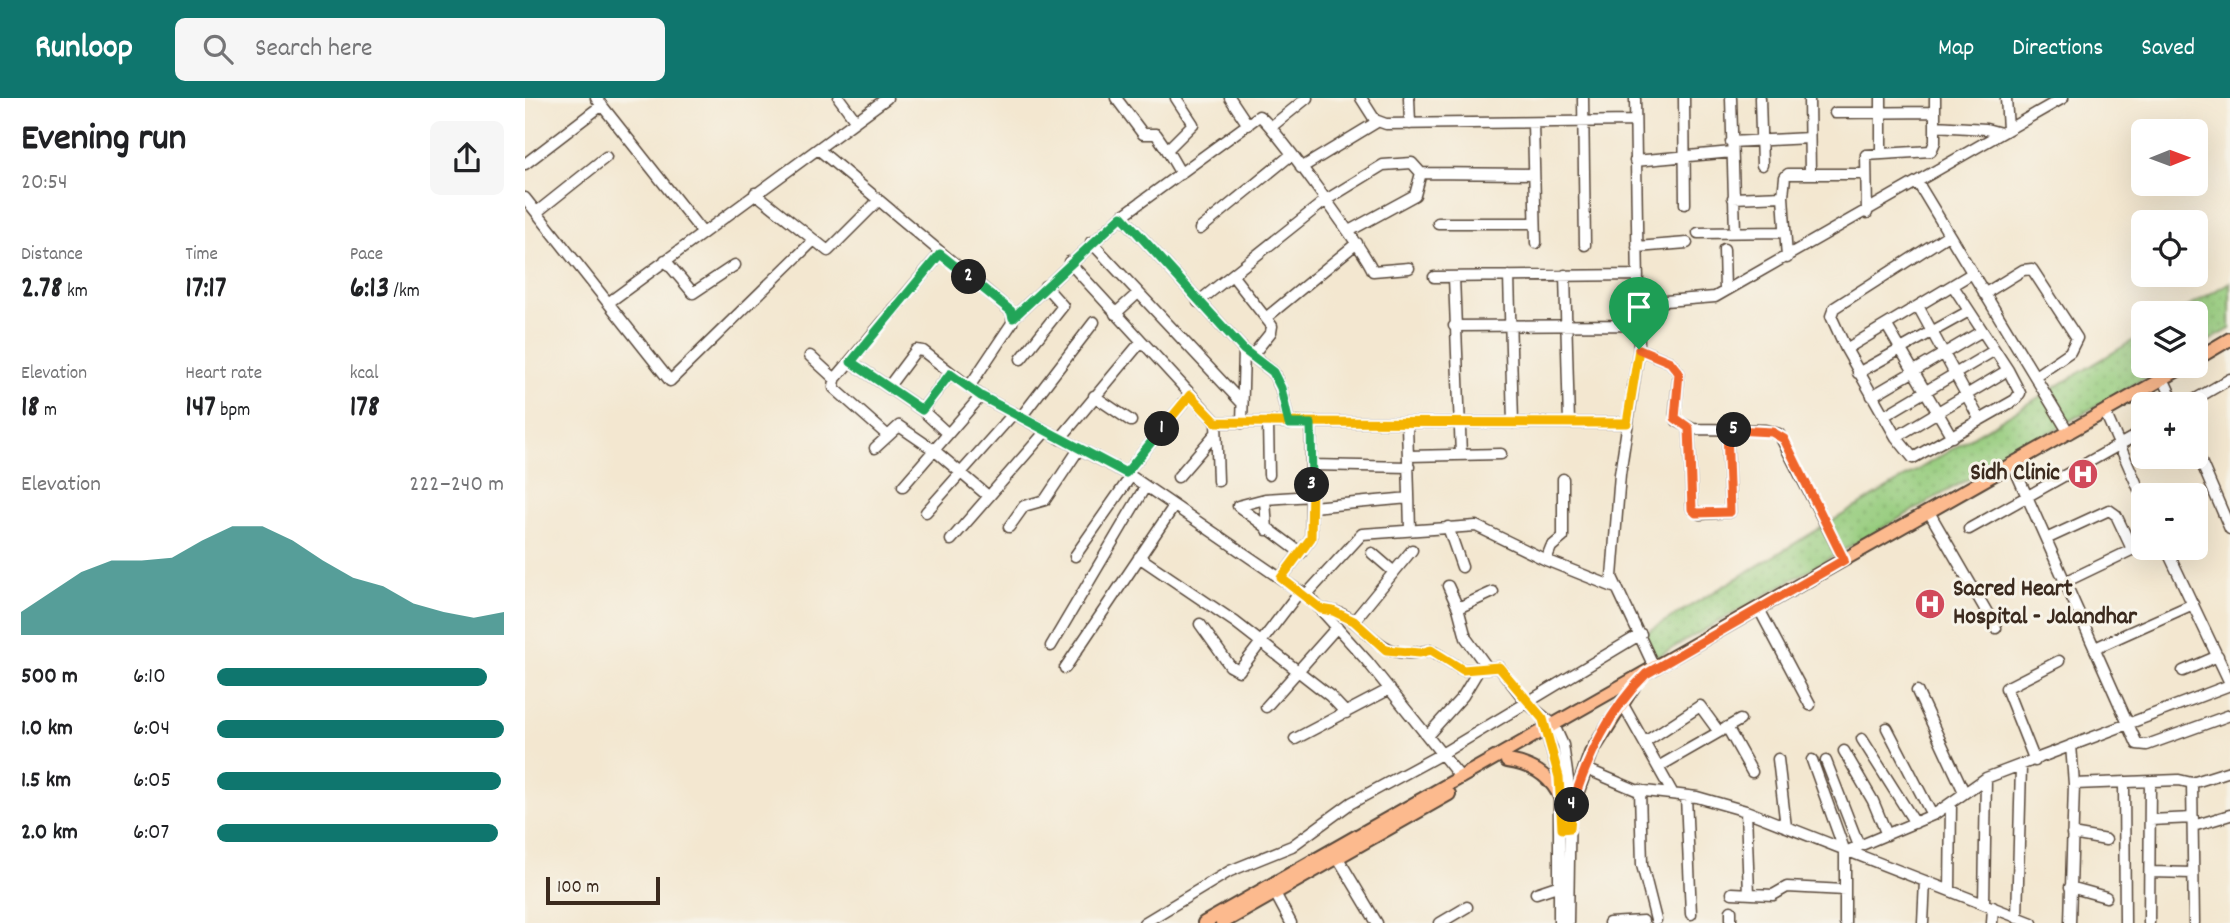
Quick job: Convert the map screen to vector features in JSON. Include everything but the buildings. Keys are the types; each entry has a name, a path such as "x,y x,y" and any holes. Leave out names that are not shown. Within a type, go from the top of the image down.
{"main road":[{"path":"2208,352 2230,340"},
{"path":"1204,923 2164,378"},
{"path":"1570,812 1584,768 1622,703 1633,687 1650,671"},
{"path":"1222,923 1507,761 1550,728 1633,687"},
{"path":"1507,761 1520,762 1545,776 1560,797"}],"street":[{"path":"838,98 856,121"},
{"path":"608,303 755,192 887,98"},
{"path":"1116,98 1143,134 1157,135 1181,174"},
{"path":"1167,150 1193,124 1176,98"},
{"path":"1230,98 1248,125"},
{"path":"1271,127 1307,98"},
{"path":"1361,98 1377,122"},
{"path":"1409,98 1410,124"},
{"path":"1583,98 1585,245"},
{"path":"1635,98 1639,349 1627,423 1612,577 1641,634 1650,671"},
{"path":"1684,98 1685,204"},
{"path":"1731,98 1735,232"},
{"path":"1760,98 1762,165"},
{"path":"1809,98 1810,174"},
{"path":"1881,98 1881,152"},
{"path":"1867,213 1867,153 1928,153 1934,146 1935,98"},
{"path":"2004,131 2006,98"},
{"path":"1640,303 1707,299 1725,291 1867,213 2063,98"},
{"path":"525,164 599,102 702,232"},
{"path":"1835,113 1935,112"},
{"path":"969,387 1013,318 1069,262 1122,216 1259,116 1271,127 1349,231 1374,271 1409,268"},
{"path":"1301,168 1377,122 1410,124 1635,121"},
{"path":"1533,123 1537,243"},
{"path":"1935,126 2004,131"},
{"path":"1635,161 1684,157 1761,140 1809,138"},
{"path":"818,149 1011,311 1013,318"},
{"path":"1200,229 1291,155"},
{"path":"537,212 605,158"},
{"path":"1198,302 1326,200 1383,165 1414,163 1421,173 1417,194 1349,231"},
{"path":"1421,173 1535,174"},
{"path":"1787,258 1783,197 1786,176 1865,174"},
{"path":"1918,183 2069,433"},
{"path":"755,192 824,250 831,250 878,201"},
{"path":"1733,198 1783,197"},
{"path":"525,198 670,381 813,241"},
{"path":"1122,216 1198,302 1248,354 1277,379 1289,424"},
{"path":"1438,223 1535,223"},
{"path":"1698,233 1785,232"},
{"path":"1948,235 1834,308 1831,316 1858,373 1896,438 1913,458 1980,420 2020,393 1953,286"},
{"path":"1091,242 1242,403"},
{"path":"1267,317 1357,243"},
{"path":"1637,247 1687,243"},
{"path":"1724,249 1725,291"},
{"path":"887,435 834,388 835,379 940,254"},
{"path":"665,260 693,293 735,265"},
{"path":"1069,262 1140,343 1216,422 1627,423"},
{"path":"1984,294 2023,270 2032,269 2077,338 2070,352 2035,376"},
{"path":"1846,349 1972,274"},
{"path":"1232,275 1267,317 1272,332 1248,354 1242,423"},
{"path":"1565,275 1569,423"},
{"path":"1434,277 1638,275"},
{"path":"1509,276 1513,423"},
{"path":"1454,278 1457,424 1461,455"},
{"path":"1021,359 1063,306 1045,286"},
{"path":"1115,314 1138,293"},
{"path":"1918,306 1980,420"},
{"path":"1858,373 1969,311"},
{"path":"926,512 1017,415 1094,322"},
{"path":"1454,326 1639,325"},
{"path":"1887,326 1936,414 1952,437"},
{"path":"1872,396 1982,331"},
{"path":"1060,439 1140,343"},
{"path":"889,386 919,349 981,396 1128,475 1303,593 1337,627 1461,778"},
{"path":"1639,349 1664,359 1678,370 1675,418 1689,428 1772,432 1784,439 1844,560"},
{"path":"1884,416 1995,351"},
{"path":"810,356 835,379"},
{"path":"851,362 922,410 948,434"},
{"path":"1896,438 2008,370"},
{"path":"922,410 950,374"},
{"path":"2164,378 2170,392"},
{"path":"2208,392 2230,379"},
{"path":"1075,556 1128,475 1190,395"},
{"path":"903,486 981,396"},
{"path":"1094,396 1131,421"},
{"path":"2105,412 2136,483"},
{"path":"1216,422 1218,481"},
{"path":"1268,423 1269,475"},
{"path":"1281,578 1311,538 1311,424"},
{"path":"1407,424 1410,529"},
{"path":"875,448 899,426 934,450 988,496"},
{"path":"1689,428 1692,509 1700,514 1730,512 1727,430"},
{"path":"951,540 1046,431"},
{"path":"1178,477 1216,433"},
{"path":"1969,529 2131,439"},
{"path":"1009,527 1024,506 1045,500 1079,449"},
{"path":"1311,464 1409,461 1501,454"},
{"path":"2013,465 2137,744 2143,746 2230,715"},
{"path":"2204,469 2230,529"},
{"path":"1546,560 1551,547 1563,537 1563,479"},
{"path":"1051,646 1145,487"},
{"path":"1301,553 1266,530 1238,507 1240,503 1265,499 1312,501 1409,498"},
{"path":"1265,499 1266,530"},
{"path":"1065,667 1174,506"},
{"path":"2046,539 2109,510 2116,515 2131,547"},
{"path":"1929,512 1996,628"},
{"path":"1200,624 1234,669 1243,668 1303,593 1362,534 1410,529 1476,526 1546,560 1616,588"},
{"path":"1448,527 1462,567"},
{"path":"2065,582 2131,549"},
{"path":"1354,621 1412,550"},
{"path":"1372,553 1394,572"},
{"path":"1139,557 1262,643 1346,713"},
{"path":"1845,852 1932,815 1986,778 2230,684 2172,560"},
{"path":"1448,586 1458,608 1466,638 1483,669"},
{"path":"1458,608 1493,592"},
{"path":"2095,648 2193,604"},
{"path":"1321,609 1333,611 1354,621 1386,650 1420,653 1431,650 1457,668 1499,667 1550,728 1568,769 1570,812 1560,885 1559,923"},
{"path":"1759,609 1809,705"},
{"path":"1266,706 1337,627"},
{"path":"1144,923 1249,861 1280,852 1351,803 1443,753 1641,634"},
{"path":"2183,671 2218,656"},
{"path":"2035,761 2005,688 2059,661"},
{"path":"1428,735 1483,669"},
{"path":"1295,739 1389,689"},
{"path":"1917,691 1964,792"},
{"path":"1622,703 1672,794"},
{"path":"1645,741 1700,706 1723,729 1752,772"},
{"path":"1658,767 1740,720"},
{"path":"1550,728 1566,829 1568,923"},
{"path":"1887,729 1932,815"},
{"path":"1862,739 1915,823"},
{"path":"2070,923 2074,785 2071,745"},
{"path":"1844,751 1873,801 1887,835"},
{"path":"1779,759 1786,827"},
{"path":"1812,760 1845,852 1845,923"},
{"path":"1826,761 1859,846"},
{"path":"2017,918 2021,766"},
{"path":"1584,768 1640,790 1686,796 1746,811 2032,923"},
{"path":"2074,785 2179,780 2192,783 2230,771"},
{"path":"1986,778 1988,906 1992,923"},
{"path":"2149,923 2150,782"},
{"path":"2124,783 2125,923"},
{"path":"2192,783 2194,923"},
{"path":"1640,790 1642,865 1655,920"},
{"path":"1686,796 1691,914"},
{"path":"1950,891 1951,803"},
{"path":"1746,811 1748,894"},
{"path":"2150,820 2193,822 2230,815"},
{"path":"2072,834 2106,841"},
{"path":"1338,858 1377,923"},
{"path":"2150,872 2193,873"},
{"path":"1923,923 1925,881"},
{"path":"1536,893 1560,885"},
{"path":"1732,893 1773,895 1787,887 1845,890"},
{"path":"2070,887 2106,897"},
{"path":"1275,893 1291,923"},
{"path":"1442,922 1467,907"},
{"path":"1731,911 1731,923"},
{"path":"1609,923 1643,921"}],"green space":[{"path":"2230,282 2230,329 2208,341 2208,301 2198,301"},
{"path":"2131,342 2131,378 2145,378 1655,658 1644,634"}],"place":[{"name":"Sidh Clinic","path":"2083,474"},
{"name":"Sacred Heart Hospital - Jalandhar","path":"1930,604"}],"route":[{"path":"1639,349 1627,423 1311,424 1216,422 1190,395 1126,473 981,396 950,374 922,410 851,362 940,254 1011,311 1013,318 1091,242 1122,216 1182,285 1255,362 1273,372 1281,388 1289,424 1311,424 1311,538 1281,578 1321,609 1333,611 1354,621 1386,650 1420,653 1431,650 1463,670 1478,671 1492,666 1499,667 1543,719 1554,750 1559,777 1562,829 1570,828 1570,812 1584,768 1606,725 1633,687 1646,674 1844,560 1784,439 1779,434 1765,430 1727,430 1730,512 1694,512 1689,428 1675,418 1679,373 1670,362 1639,349"}]}
